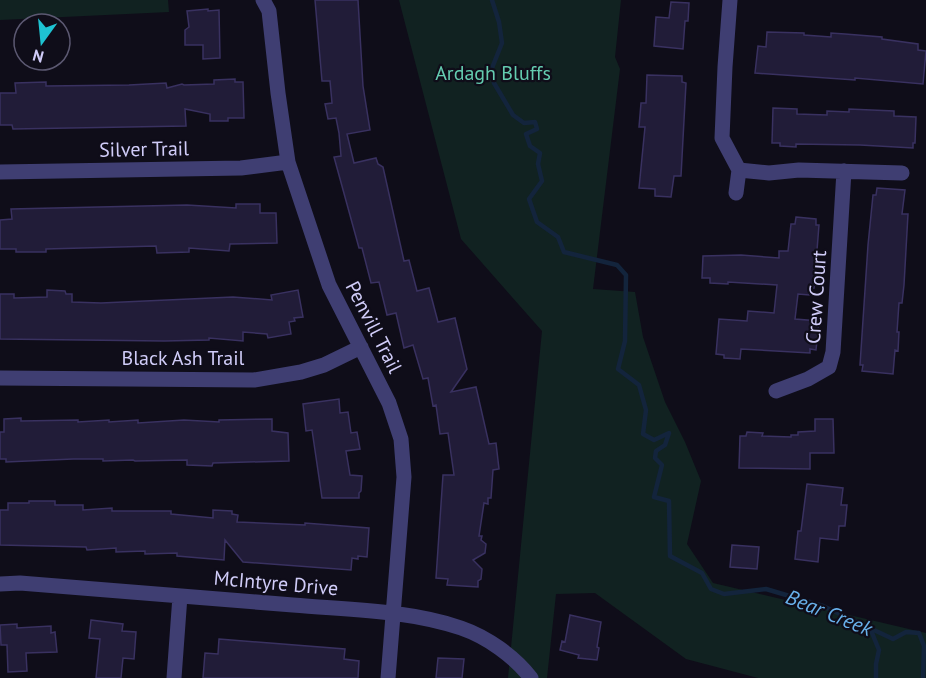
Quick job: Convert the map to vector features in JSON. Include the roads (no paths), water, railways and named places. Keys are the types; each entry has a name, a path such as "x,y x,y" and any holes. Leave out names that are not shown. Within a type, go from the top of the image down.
{"street":[{"name":"Penvill Trail","path":"263,0 269,11 288,162 329,285 389,403 401,439 404,477 388,678"},
{"path":"730,0 724,67 722,138 739,170 736,194"},
{"name":"Silver Trail","path":"0,172 240,168 288,162"},
{"path":"739,170 769,173 799,170 902,173"},
{"name":"Crew Court","path":"776,390 808,379 829,367 833,352 844,171"},
{"name":"Black Ash Trail","path":"0,378 254,380 301,372 361,347"},
{"name":"McIntyre Drive","path":"0,584 20,583 392,614 462,628 510,656 531,678"},
{"path":"174,678 180,596"}],"waterway":[{"name":"Bear Creek","path":"492,0 499,22 502,43 492,68 494,83 513,115 524,123 535,122 537,129 526,134 530,146 540,153 538,164 542,181 529,199 537,222 558,237 564,252 617,265 626,275 625,341 618,369 639,385 646,410 643,434 654,440 669,433 665,445 656,451 655,458 662,465 654,497 669,501 670,556 702,573 711,589 724,594 766,589 823,606 893,639 906,632 919,633 924,646 923,678"},
{"path":"870,628 879,650 876,678"}],"park label":[{"name":"Ardagh Bluffs","path":"493,73"}]}
